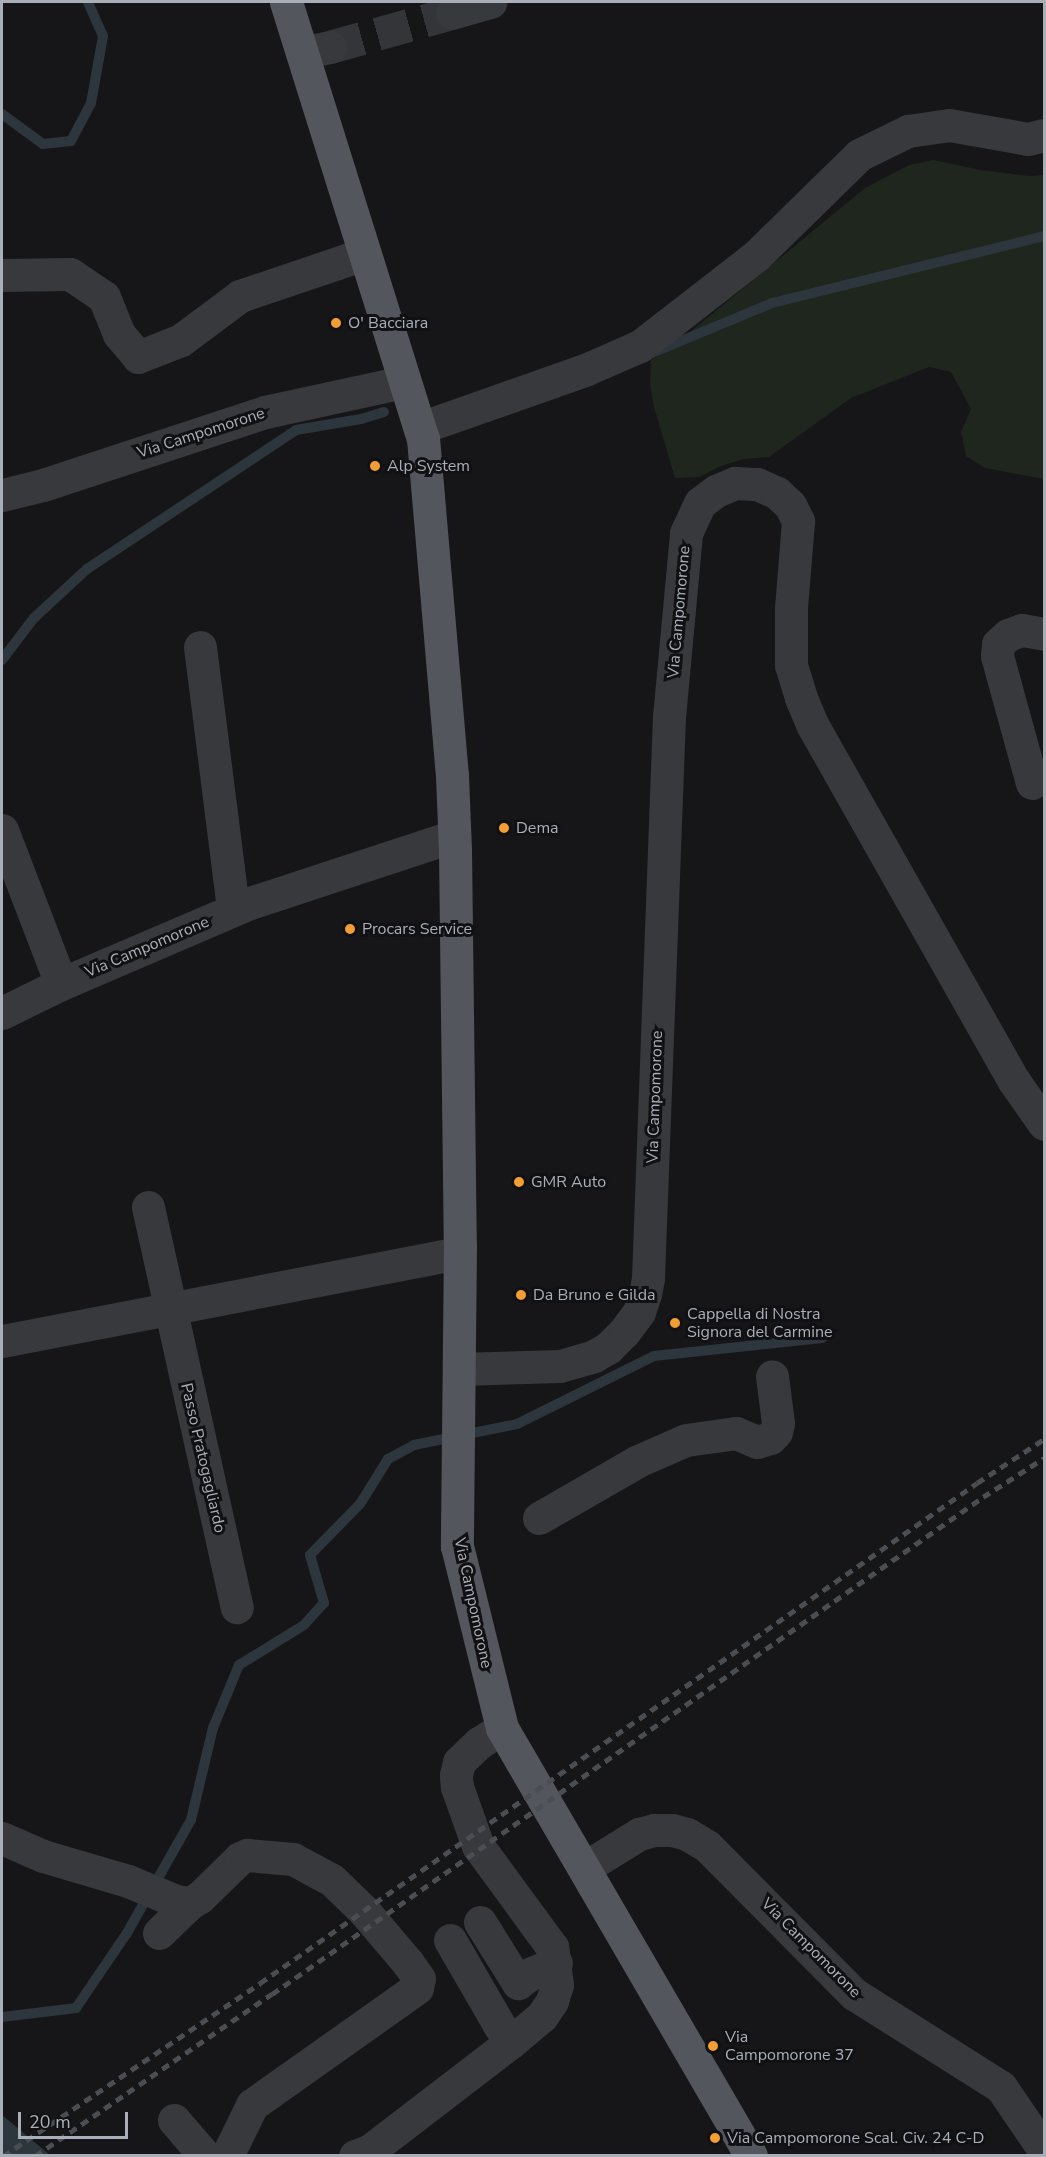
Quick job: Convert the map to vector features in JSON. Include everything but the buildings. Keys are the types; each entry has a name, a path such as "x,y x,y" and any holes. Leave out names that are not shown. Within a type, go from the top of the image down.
{"main road":[{"name":"Via Campomorone","path":"286,2 316,50 364,255 423,438 452,776 454,836 460,1368 457,1546 502,1728 751,2156"}],"street":[{"path":"420,428 585,370 640,346 756,256 859,155 908,131 948,124 1028,139 1044,135"},
{"path":"2,275 70,274 104,297 119,334 138,357 181,340 240,296 364,255"},
{"name":"Via Campomorone","path":"2,495 43,486 265,412 404,382"},
{"name":"Via Campomorone","path":"460,1368 560,1366 594,1356 608,1348 624,1332 639,1312 645,1294 648,1278 669,717 686,533 700,503 716,491 735,483 757,484 777,493 790,505 798,521 791,608 791,665 801,698 813,726 1008,1071 1044,1124"},
{"path":"1032,783 997,656 998,644 1008,635 1023,630 1044,634"},
{"path":"200,647 233,910"},
{"path":"2,830 61,984"},
{"name":"Via Campomorone","path":"2,1013 61,984 233,910 454,836"},
{"name":"Passo Pratogagliardo","path":"148,1207 237,1607"},
{"path":"2,1341 459,1253"},
{"path":"539,1518 638,1461 686,1440 736,1433 757,1442 770,1438 776,1432 778,1423 772,1376"},
{"path":"355,2156 369,2151 511,2042 542,2016 552,2001 556,1985 556,1963 552,1947 545,1934 478,1846 457,1787 456,1775 459,1762 479,1743 502,1728"},
{"name":"Via Campomorone","path":"584,1868 639,1834 654,1830 672,1830 687,1834 707,1845 854,1994 1001,2087 1044,2150 1044,2156"},
{"path":"2,1839 43,1856 128,1881 179,1900 200,1898 240,1858 247,1855 293,1859 332,1880 364,1911 419,1979 417,1988 410,1994 252,2105 227,2156"},
{"path":"159,1933 179,1900"},
{"path":"480,1922 518,1983 532,1973 556,1963"},
{"path":"450,1940 511,2042"},
{"path":"174,2120 205,2156"}],"shaded area":[{"path":"933,160 981,170 1029,176 1044,175 1044,479 985,468 966,456 961,432 971,409 951,372 929,367 851,398 769,457 744,459 721,466 699,477 675,478 654,407 650,383 651,360 672,347 865,188 909,165"},
{"path":"2,2115 50,2155 2,2155"}],"waterway":[{"path":"2,114 43,144 71,141 91,103 103,36 88,2"},
{"path":"652,353 772,303 1044,236"},
{"path":"2,660 34,618 87,569 296,430 361,419 384,412"},
{"path":"2,2017 76,2008 127,1933 191,1820 213,1728 239,1665 304,1625 324,1603 310,1555 360,1504 388,1459 414,1445 517,1424 654,1356 822,1338"}],"tunnel":[{"path":"330,47 452,13"}],"railway":[{"path":"3,2156 260,1983 977,1483 1044,1439"},
{"path":"35,2156 272,1994 983,1497 1044,1458"}],"place":[{"name":"O' Bacciara","path":"336,323"},
{"name":"Alp System","path":"375,466"},
{"name":"Dema","path":"504,828"},
{"name":"Procars Service","path":"350,929"},
{"name":"GMR Auto","path":"519,1182"},
{"name":"Da Bruno e Gilda","path":"521,1295"},
{"name":"Cappella di Nostra Signora del Carmine","path":"675,1323"},
{"name":"Via Campomorone 37","path":"713,2046"},
{"name":"Via Campomorone Scal. Civ. 24 C-D","path":"715,2138"}]}
